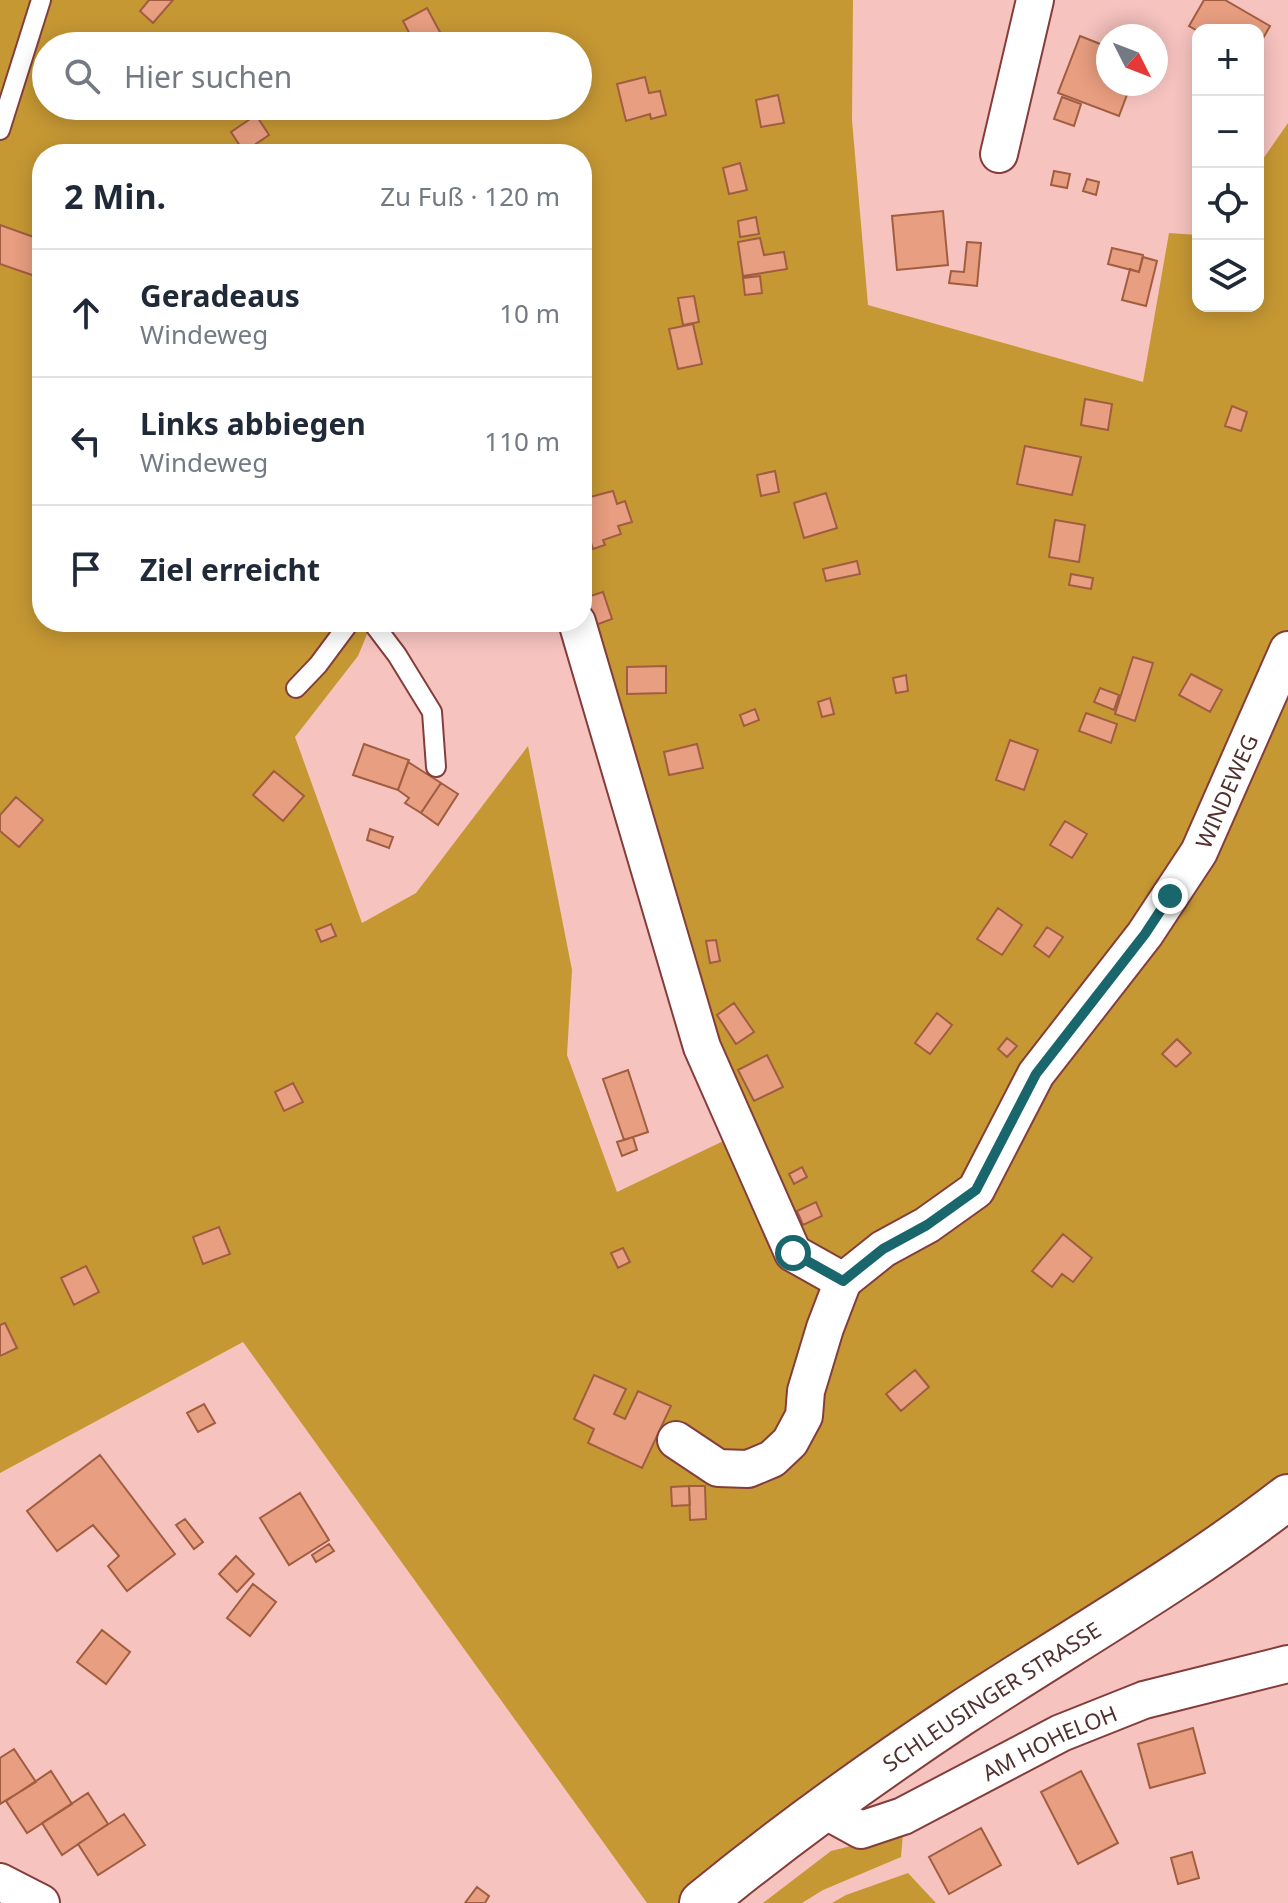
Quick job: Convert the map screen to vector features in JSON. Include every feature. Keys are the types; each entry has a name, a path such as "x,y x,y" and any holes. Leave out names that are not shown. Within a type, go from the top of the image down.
{"main road":[{"name":"SCHLEUSINGER STRASSE","path":"702,1903 821,1808 960,1714 1241,1534 1288,1497"}],"street":[{"path":"999,154 1035,0"},
{"path":"580,632 702,1047 793,1253 843,1281 806,1391 804,1416 790,1442 772,1459 748,1469 718,1468 676,1440"},
{"name":"WINDEWEG","path":"843,1281 883,1249 927,1225 976,1190 1036,1074 1145,934 1199,852 1288,650"},
{"name":"AM HOHELOH","path":"821,1808 861,1830 903,1816 1061,1733 1144,1700 1288,1664"},
{"path":"0,1882 41,1903"}],"lane":[{"path":"0,130 41,0"},
{"path":"296,688 343,632"},
{"path":"380,632 432,712 436,767"}],"shaded area":[{"path":"0,0 853,0 852,120 868,305 1143,382 1169,233 1192,235 1192,312 1264,312 1264,157 1288,123 1288,1497 702,1903 647,1903 243,1342 0,1473","holes":["32,144 592,144 592,632 585,632 740,1133 617,1192 567,1055 572,970 528,746 416,893 362,923 295,737 358,656 368,632 32,632"]},
{"path":"903,1833 901,1857 823,1890 802,1903 763,1903 831,1851"},
{"path":"908,1873 936,1903 832,1903 846,1895"}],"building":[{"path":"149,0 173,0 153,23 140,11"},
{"path":"1204,0 1225,0 1270,26 1264,36 1264,24 1189,26"},
{"path":"427,8 440,32 409,32 403,21"},
{"path":"1080,36 1096,42 1096,96 1126,96 1119,116 1058,93"},
{"path":"645,77 649,93 660,91 666,115 651,119 650,114 626,121 617,84"},
{"path":"778,95 784,123 761,127 756,100"},
{"path":"1062,97 1081,104 1074,126 1054,119"},
{"path":"249,120 259,120 269,135 256,144 239,144 231,132"},
{"path":"740,163 747,190 729,194 723,168"},
{"path":"1054,171 1070,174 1067,188 1051,185"},
{"path":"1087,179 1099,182 1096,195 1083,191"},
{"path":"943,211 948,265 897,270 892,216"},
{"path":"756,217 759,234 740,237 738,221"},
{"path":"0,225 32,236 32,275 0,264"},
{"path":"760,238 764,255 784,252 787,269 743,276 738,242"},
{"path":"967,242 981,243 977,286 949,283 951,271 964,272"},
{"path":"1112,248 1143,255 1139,272 1108,264"},
{"path":"1143,257 1157,261 1146,306 1122,300 1130,269 1139,272"},
{"path":"760,276 762,293 745,295 743,278"},
{"path":"694,296 699,322 683,325 678,298"},
{"path":"693,324 702,364 678,369 669,329"},
{"path":"1085,399 1112,404 1108,430 1081,425"},
{"path":"1232,406 1247,412 1241,431 1225,426"},
{"path":"1025,446 1081,457 1072,495 1017,484"},
{"path":"775,471 779,492 761,496 757,475"},
{"path":"613,491 617,504 625,501 632,522 618,526 621,534 603,540 605,545 593,549 592,496"},
{"path":"826,493 837,528 804,538 794,503"},
{"path":"1055,520 1085,525 1079,562 1049,557"},
{"path":"857,561 860,574 826,581 823,569"},
{"path":"1071,574 1093,578 1091,589 1069,585"},
{"path":"603,592 612,619 593,626 592,595"},
{"path":"1133,657 1153,663 1135,721 1115,714"},
{"path":"666,666 666,693 627,694 627,667"},
{"path":"1191,674 1222,690 1210,712 1179,695"},
{"path":"906,675 908,691 896,693 893,678"},
{"path":"1100,688 1119,695 1114,710 1094,702"},
{"path":"830,698 834,714 822,717 818,702"},
{"path":"755,709 759,720 744,726 740,715"},
{"path":"1086,713 1117,724 1111,743 1079,731"},
{"path":"1010,740 1038,750 1024,790 996,780"},
{"path":"364,744 409,760 398,790 353,775"},
{"path":"697,744 703,768 669,775 664,752"},
{"path":"408,762 441,783 421,813 405,803 409,798 398,790"},
{"path":"274,771 304,796 283,821 253,795"},
{"path":"441,783 458,794 438,825 421,813"},
{"path":"16,797 43,820 19,847 0,831 0,815"},
{"path":"1065,821 1087,834 1072,858 1050,845"},
{"path":"370,829 393,837 389,848 367,840"},
{"path":"998,908 1022,925 1002,955 977,939"},
{"path":"331,924 336,936 321,942 316,930"},
{"path":"1047,927 1063,937 1049,957 1034,946"},
{"path":"716,940 720,961 710,963 706,941"},
{"path":"734,1003 754,1032 736,1044 717,1015"},
{"path":"937,1013 952,1025 930,1054 915,1043"},
{"path":"1007,1038 1017,1046 1007,1057 998,1049"},
{"path":"1177,1039 1191,1053 1176,1067 1162,1054"},
{"path":"767,1055 783,1087 754,1101 738,1070"},
{"path":"628,1070 648,1132 624,1140 603,1079"},
{"path":"293,1083 303,1102 284,1111 275,1092"},
{"path":"633,1137 637,1150 622,1156 617,1142"},
{"path":"802,1167 807,1177 794,1184 789,1174"},
{"path":"816,1202 822,1216 803,1225 797,1211"},
{"path":"219,1227 230,1254 203,1264 193,1237"},
{"path":"1063,1234 1092,1258 1073,1282 1062,1274 1052,1287 1032,1271"},
{"path":"623,1248 630,1262 618,1268 611,1253"},
{"path":"86,1266 99,1292 74,1305 61,1278"},
{"path":"5,1323 17,1348 0,1356 0,1325"},
{"path":"915,1370 929,1387 901,1411 886,1394"},
{"path":"594,1375 626,1389 614,1414 625,1419 638,1391 671,1406 642,1468 588,1443 594,1429 574,1419"},
{"path":"204,1404 215,1423 198,1432 187,1413"},
{"path":"100,1455 175,1554 127,1591 108,1566 119,1556 93,1525 57,1551 27,1511"},
{"path":"689,1486 690,1505 672,1506 671,1487"},
{"path":"689,1486 705,1486 706,1519 690,1520"},
{"path":"300,1493 329,1540 289,1565 260,1518"},
{"path":"185,1519 203,1542 194,1549 176,1525"},
{"path":"329,1544 334,1551 316,1562 312,1555"},
{"path":"236,1556 254,1574 237,1592 219,1574"},
{"path":"253,1584 276,1602 250,1636 227,1618"},
{"path":"102,1630 130,1652 106,1684 77,1662"},
{"path":"1193,1728 1205,1773 1150,1788 1138,1744"},
{"path":"14,1749 36,1782 0,1804 0,1758"},
{"path":"51,1771 72,1804 27,1833 6,1801"},
{"path":"1081,1771 1118,1843 1078,1864 1041,1792"},
{"path":"88,1793 108,1824 62,1855 42,1823"},
{"path":"124,1814 145,1845 98,1875 78,1844"},
{"path":"981,1828 1001,1865 949,1894 929,1857"},
{"path":"1192,1852 1199,1878 1178,1884 1171,1858"},
{"path":"477,1887 489,1896 485,1903 465,1903"}],"route":[{"path":"793,1253 843,1281 883,1249 927,1225 976,1190 1036,1074 1145,934 1170,896"}]}
